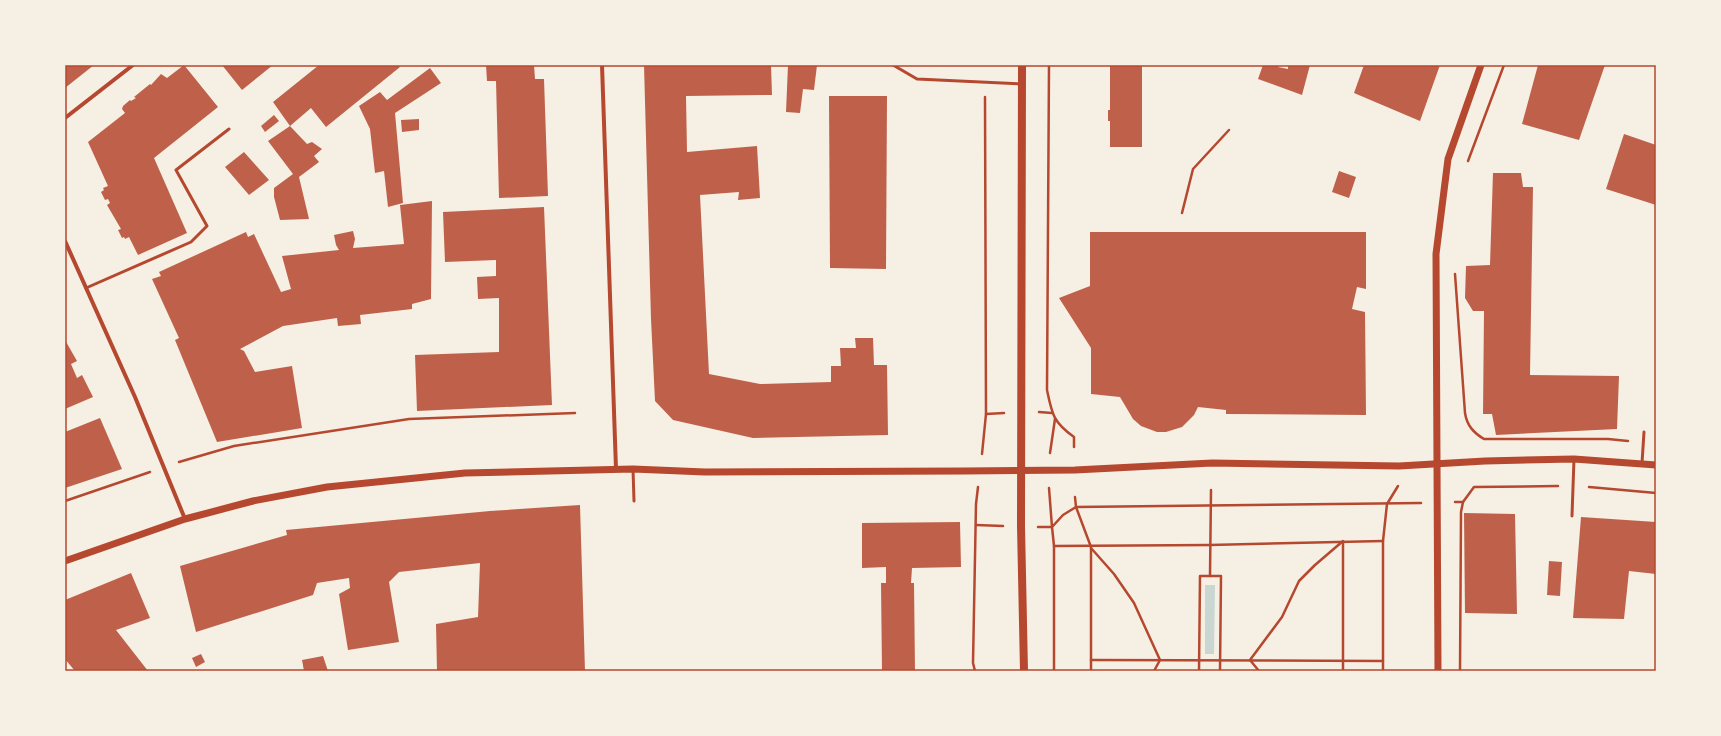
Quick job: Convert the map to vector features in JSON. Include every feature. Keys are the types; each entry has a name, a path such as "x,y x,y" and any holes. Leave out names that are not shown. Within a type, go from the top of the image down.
{"main road":[{"path":"1022,65 1023,212 1021,470 1024,671"}],"street":[{"path":"65,118 133,65"},
{"path":"602,65 616,469"},
{"path":"1438,671 1436,254 1448,158 1481,65"},
{"path":"65,241 135,397 185,519"},
{"path":"65,561 185,519 253,501 327,488 465,473 616,469 705,472 1075,470 1212,463 1399,466 1436,463 1574,459 1656,465"}],"lane":[{"path":"893,65 918,79 1022,84"},
{"path":"86,288 191,242 207,226 176,170 229,129"},
{"path":"1642,463 1644,432"},
{"path":"1572,516 1574,459"},
{"path":"633,469 634,501"}],"path":[{"path":"1049,65 1047,390 1052,413 1060,428 1074,437 1074,447"},
{"path":"1466,166 1504,65"},
{"path":"985,83 985,428"},
{"path":"1182,213 1193,169 1229,130"},
{"path":"1455,273 1464,413 1466,422 1476,434 1484,439 1608,439 1643,443"},
{"path":"1042,412 1052,413"},
{"path":"65,501 164,468 186,459 234,446 409,419 575,413"},
{"path":"986,414 995,413"},
{"path":"1053,432 1055,417"},
{"path":"1383,671 1383,541 1387,504 1398,486"},
{"path":"1460,671 1461,512 1463,502 1474,487 1574,486 1656,493"},
{"path":"1210,576 1211,490"},
{"path":"1075,497 1076,507 1091,547 1114,574 1134,603 1160,660"},
{"path":"1455,502 1463,502"},
{"path":"1050,527 1063,515 1076,507 1421,503"},
{"path":"975,671 973,663 976,504"},
{"path":"1051,523 1050,527 1054,546 1054,671"},
{"path":"976,525 992,526"},
{"path":"1250,660 1282,617 1299,581 1314,565 1343,541"},
{"path":"1343,541 1343,671"},
{"path":"1054,546 1091,547 1383,541"},
{"path":"1091,547 1091,671"},
{"path":"1460,562 1464,563"},
{"path":"1199,671 1200,576 1221,576 1220,671"},
{"path":"1091,660 1383,661"},
{"path":"1154,671 1160,660"},
{"path":"1250,660 1259,671"}],"shaded area":[{"path":"1205,585 1215,585 1214,654 1205,654"}],"building":[{"path":"65,65 94,65 65,88"},
{"path":"184,65 218,107 154,158 187,233 138,255 129,237 125,239 124,237 122,238 118,230 121,229 107,205 110,203 108,199 105,200 101,192 104,190 103,188 108,186 88,142 125,113 122,109 123,106 130,100 131,101 136,98 134,97 150,84 151,85 161,74 167,78"},
{"path":"222,65 273,65 242,90"},
{"path":"319,65 398,65 400,67 326,127 311,108 290,126 273,102"},
{"path":"486,65 534,65 535,79 544,79 548,196 499,198 496,81 487,81"},
{"path":"644,65 771,65 772,95 686,96 687,152 757,146 760,198 738,200 739,192 700,195 709,374 760,384 831,382 831,366 841,366 840,348 856,348 855,338 873,338 874,365 887,365 888,435 753,438 673,420 655,401 651,319"},
{"path":"788,65 817,65 814,90 803,89 800,113 786,112"},
{"path":"1110,65 1142,65 1142,147 1110,147 1110,121 1108,121 1108,110 1110,110"},
{"path":"1263,65 1279,65 1278,67 1288,69 1288,65 1310,65 1302,95 1258,79"},
{"path":"1364,65 1440,65 1420,121 1354,93"},
{"path":"1538,65 1605,65 1579,140 1522,124"},
{"path":"430,68 441,83 395,113 403,203 388,207 384,171 375,173 370,129 359,106 380,92 387,100"},
{"path":"829,96 887,96 886,269 830,268"},
{"path":"274,115 279,121 265,132 261,126"},
{"path":"419,119 419,130 402,132 401,120"},
{"path":"290,126 307,144 312,142 322,149 314,156 319,162 299,177 309,219 280,220 274,197 274,188 293,174 268,141"},
{"path":"1624,134 1656,145 1656,205 1606,189"},
{"path":"244,152 269,180 249,195 225,167"},
{"path":"1339,171 1356,177 1349,198 1332,192"},
{"path":"1493,173 1521,173 1523,187 1533,187 1530,375 1619,376 1617,429 1496,435 1492,414 1483,414 1484,311 1473,311 1465,298 1466,266 1490,265"},
{"path":"432,201 431,299 412,304 412,309 360,315 361,324 338,326 337,318 283,326 240,349 244,351 255,372 292,366 302,428 217,442 175,340 179,338 152,279 161,276 159,272 246,232 248,237 254,234 281,292 291,289 282,256 339,250 336,245 334,235 353,231 355,239 353,248 404,244 400,205"},
{"path":"544,207 552,405 417,411 415,355 499,352 499,298 478,299 477,277 496,276 496,260 445,262 443,212"},
{"path":"1090,232 1366,232 1366,289 1357,287 1352,309 1365,312 1366,415 1226,414 1226,410 1198,407 1194,415 1182,427 1166,432 1157,432 1141,426 1133,419 1120,397 1091,394 1091,348 1059,298 1090,286"},
{"path":"65,340 77,361 71,364 77,378 82,375 93,397 65,409"},
{"path":"100,418 122,469 65,488 65,432"},
{"path":"580,505 585,671 437,671 436,624 478,617 480,563 399,572 389,582 399,642 348,650 339,594 350,588 349,578 317,583 313,595 196,632 180,566 287,535 286,530 490,511"},
{"path":"1464,513 1515,514 1517,614 1465,613"},
{"path":"1581,517 1656,522 1656,574 1629,571 1624,619 1573,618"},
{"path":"960,522 961,567 912,568 911,583 914,583 915,671 882,671 881,583 886,583 886,567 862,568 862,523"},
{"path":"1549,561 1562,562 1560,596 1547,595"},
{"path":"131,573 150,618 116,630 148,671 75,671 65,659 65,600"},
{"path":"201,654 205,662 196,667 192,658"},
{"path":"323,656 328,671 304,671 302,660"}]}
